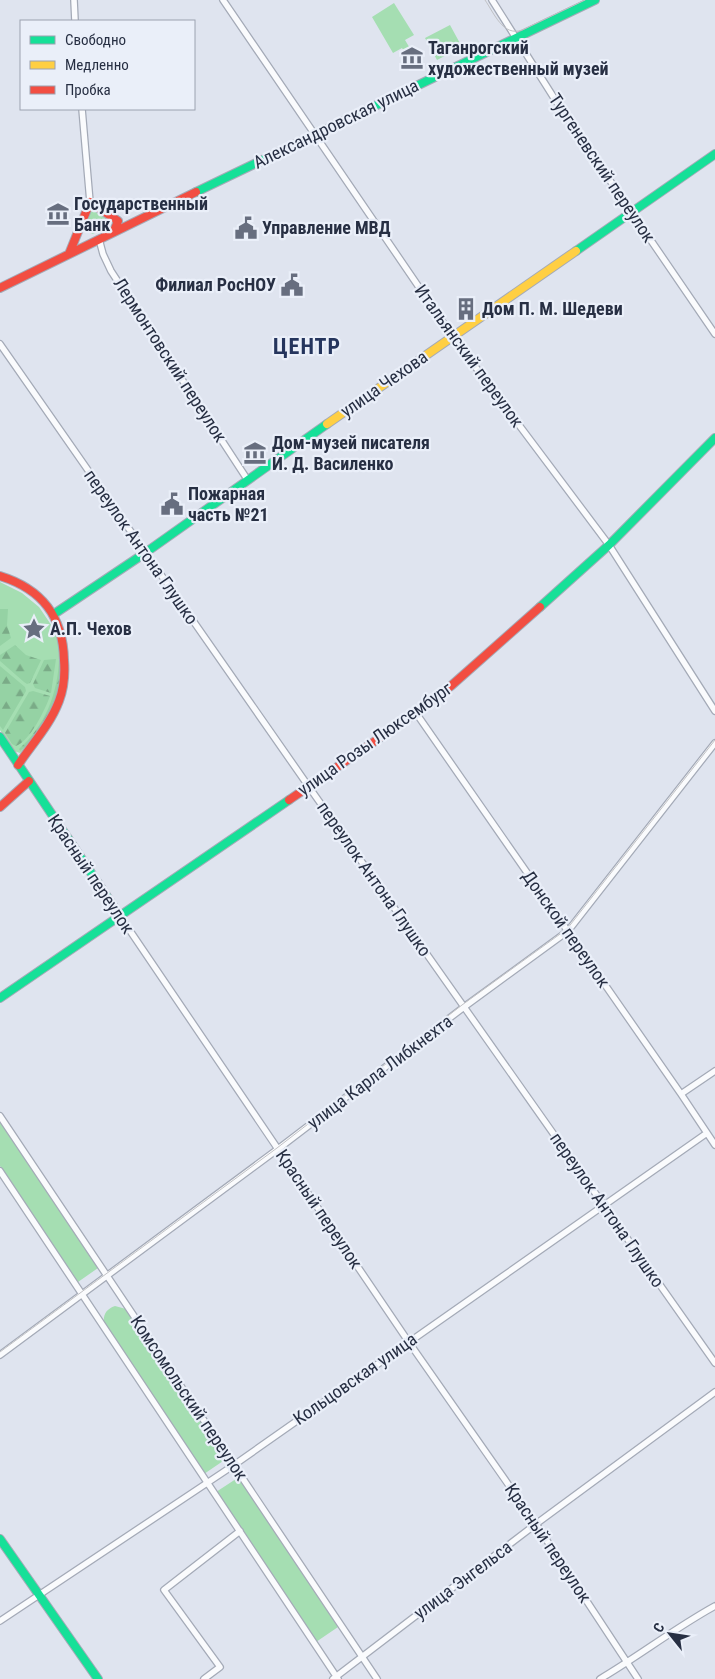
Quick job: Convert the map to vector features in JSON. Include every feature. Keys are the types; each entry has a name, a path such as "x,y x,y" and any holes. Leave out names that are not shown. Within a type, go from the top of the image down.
{"street":[{"path":"74,0 75,20"},
{"name":"Итальянский переулок","path":"223,0 453,336 609,545 715,711"},
{"name":"Тургеневский переулок","path":"492,0 561,109 715,334"},
{"name":"Александровская улица","path":"95,240 595,0"},
{"path":"69,254 90,202 82,110"},
{"name":"улица Чехова","path":"54,614 145,553 247,479 715,154"},
{"path":"90,202 118,221 114,231"},
{"path":"114,218 131,223"},
{"path":"79,231 83,240 95,240"},
{"path":"0,288 95,240"},
{"name":"Лермонтовский переулок","path":"95,240 111,271 247,479"},
{"name":"переулок Антона Глушко","path":"0,344 309,787 715,1363"},
{"name":"улица Розы Люксембург","path":"0,998 416,713 452,685 609,545 715,438"},
{"path":"0,576 21,584 34,593 54,614 60,630 64,656 63,686 59,701 43,731 18,764"},
{"name":"Донской переулок","path":"416,713 715,1145"},
{"name":"Красный переулок","path":"0,738 408,1341 536,1524 638,1679"},
{"name":"улица Карла Либкнехта","path":"0,1355 568,931 715,743"},
{"path":"0,807 28,781"},
{"path":"681,1094 715,1071"},
{"name":"Комсомольский переулок","path":"0,1116 377,1679"},
{"name":"Кольцовская улица","path":"0,1621 234,1464 707,1133"},
{"name":"Комсомольский переулок","path":"0,1171 336,1678"},
{"name":"улица Энгельса","path":"336,1678 536,1524 715,1392"},
{"path":"204,1679 220,1667 164,1590 240,1532"},
{"path":"0,1540 98,1679"},
{"path":"600,1679 628,1663 686,1622 715,1606"}],"green space":[{"path":"394,3 414,35 405,40 411,50 405,53 402,48 393,53 372,17"},
{"path":"450,25 462,47 437,60 425,38"},
{"path":"92,210 110,223 107,227 93,234 87,232 84,227"},
{"path":"0,582 22,593 39,607 56,632 62,658 58,697 28,746 20,753 14,751 0,730"},
{"path":"0,609 8,609 7,625 11,638 0,646"},
{"path":"15,645 26,655 41,660 30,683 24,682 0,661 0,655"},
{"path":"61,658 61,670 56,697 46,722 30,743 20,751 19,749 36,730 48,708 53,696 59,659"},
{"path":"56,659 51,693 35,688 33,684 44,660"},
{"path":"0,666 25,687 26,691 3,730 0,726"},
{"path":"33,691 50,696 32,732 16,746 12,744 5,733 29,692"},
{"path":"0,1122 98,1268 78,1282 0,1166"},
{"path":"115,1306 126,1309 226,1459 204,1474 104,1323 106,1313"},
{"path":"239,1477 338,1627 316,1642 216,1492"}],"tram line":[{"path":"485,0 504,27 515,31 522,30 585,0"},
{"path":"0,1352 277,1148 462,1005 567,929 715,740"}],"traffic: fast":[{"path":"196,192 595,0"},
{"path":"576,251 715,154"},
{"path":"54,614 145,553 327,424"},
{"path":"540,607 609,545 715,438"},
{"path":"0,737 120,916"},
{"path":"0,998 289,800"},
{"path":"0,1539 98,1679"}],"traffic: slow":[{"path":"327,424 576,251"}],"traffic: jam":[{"path":"0,288 196,192"},
{"path":"69,254 90,202 118,221 114,231"},
{"path":"0,576 28,588 47,606 54,618 63,644 64,675 59,701 46,726 18,765"},
{"path":"289,800 416,713 452,685 540,607"},
{"path":"0,807 29,781"}],"place":[{"name":"Таганрогский художественный музей","path":"412,58"},
{"name":"Государственный Банк","path":"58,214"},
{"name":"Управление МВД","path":"246,228"},
{"name":"Филиал РосНОУ","path":"292,285"},
{"name":"Дом П. М. Шедеви","path":"466,309"},
{"name":"Дом-музей писателя И. Д. Василенко","path":"255,453"},
{"name":"Пожарная часть №21","path":"172,504"},
{"name":"А.П. Чехов","path":"34,629"}],"district":[{"name":"ЦЕНТР","path":"307,346"}]}
